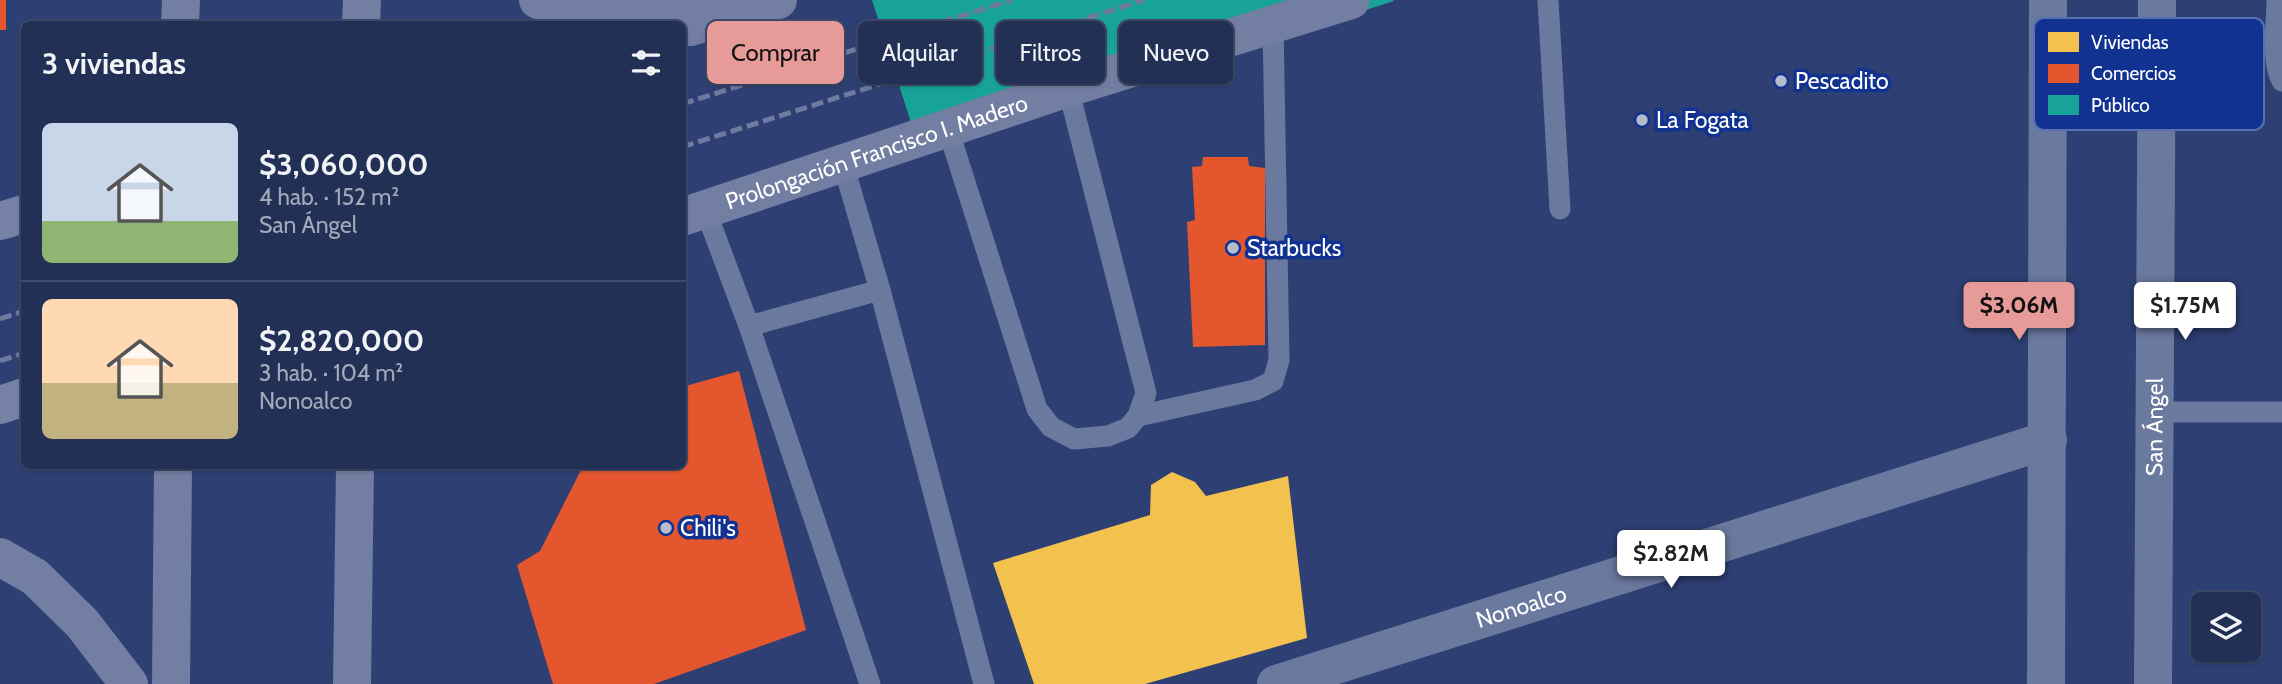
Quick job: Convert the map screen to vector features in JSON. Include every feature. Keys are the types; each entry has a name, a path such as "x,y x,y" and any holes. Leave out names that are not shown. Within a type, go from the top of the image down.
{"highway":[{"path":"180,21 181,0"},
{"path":"361,21 362,0"},
{"path":"538,0 622,14 717,0"},
{"path":"686,28 778,0"},
{"name":"Prolongación Francisco I. Madero","path":"694,213 1068,88 1351,0"},
{"path":"172,684 173,469"},
{"path":"352,684 355,469"},
{"path":"0,556 35,578 82,623 128,684"}],"main road":[{"path":"0,221 21,215"},
{"path":"0,405 21,398"}],"street":[{"path":"2049,0 2049,18"},
{"name":"San Ángel","path":"2157,0 2157,18"},
{"path":"2046,684 2049,130"},
{"name":"San Ángel","path":"2153,684 2156,130"},
{"name":"Nonoalco","path":"1276,684 2049,440"}],"lane":[{"path":"1548,0 1560,209"},
{"path":"2277,0 2276,51 2282,81"},
{"path":"1138,416 1255,390 1273,381 1279,360 1273,24"},
{"path":"948,129 1037,409 1051,427 1074,439 1108,436 1128,428 1138,416 1146,393 1068,88"},
{"path":"843,164 880,290 984,684"},
{"path":"694,213 750,326 870,684"},
{"path":"750,326 880,290"},
{"path":"2154,412 2282,412"}],"building: Viviendas":[{"path":"1172,472 1195,482 1206,496 1288,476 1307,638 1145,684 1034,684 993,563 1150,515 1151,485"}],"building: Comercios":[{"path":"0,0 6,0 6,30 0,30"},
{"path":"1203,157 1248,157 1249,166 1265,168 1265,345 1193,347 1187,222 1195,220 1192,167 1202,166"},
{"path":"739,371 806,630 654,684 553,684 517,565 540,551 581,469 686,469 686,386"}],"building: Público":[{"path":"872,0 1394,1 1233,52 1233,21 1119,21 1119,84 1132,84 920,151 899,84 982,84 982,21 879,21"}],"railway":[{"path":"686,103 1012,0"},
{"path":"686,146 1144,0"},
{"path":"0,319 21,312"},
{"path":"0,361 21,354"}],"place":[{"name":"Pescadito","path":"1781,81"},
{"name":"La Fogata","path":"1642,120"},
{"name":"Starbucks","path":"1233,248"},
{"name":"Chili's","path":"666,528"}]}
